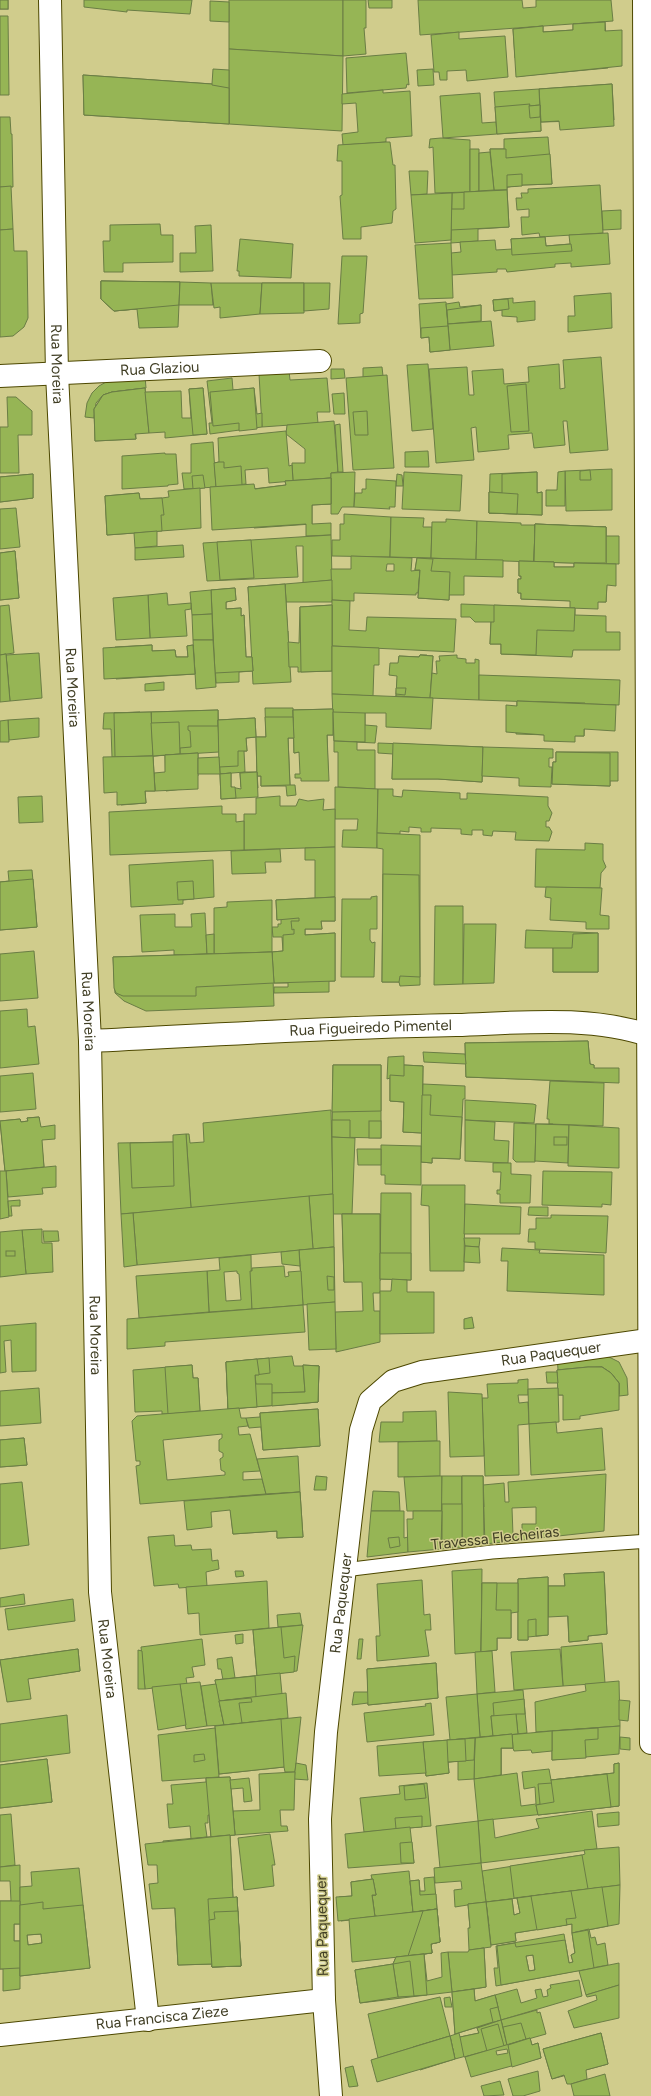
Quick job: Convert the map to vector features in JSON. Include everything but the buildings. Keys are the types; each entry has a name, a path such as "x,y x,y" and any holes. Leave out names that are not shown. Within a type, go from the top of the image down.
{"street":[{"name":"Rua Moreira","path":"50,0 57,374 90,1041 100,1592 148,2020"},
{"path":"644,0 649,1035 648,1340 651,1743"},
{"name":"Rua Glaziou","path":"0,376 320,361"},
{"name":"Rua Figueiredo Pimentel","path":"90,1041 379,1026 576,1022 649,1035"},
{"name":"Rua Paquequer","path":"331,2096 324,2000 320,1819 326,1732 344,1570 361,1430 370,1401 393,1381 422,1372 648,1340"},
{"name":"Rua Francisca Zieze","path":"0,2035 324,2000"}],"lane":[{"name":"Travessa Flecheiras","path":"344,1570 492,1552 649,1542"}]}
